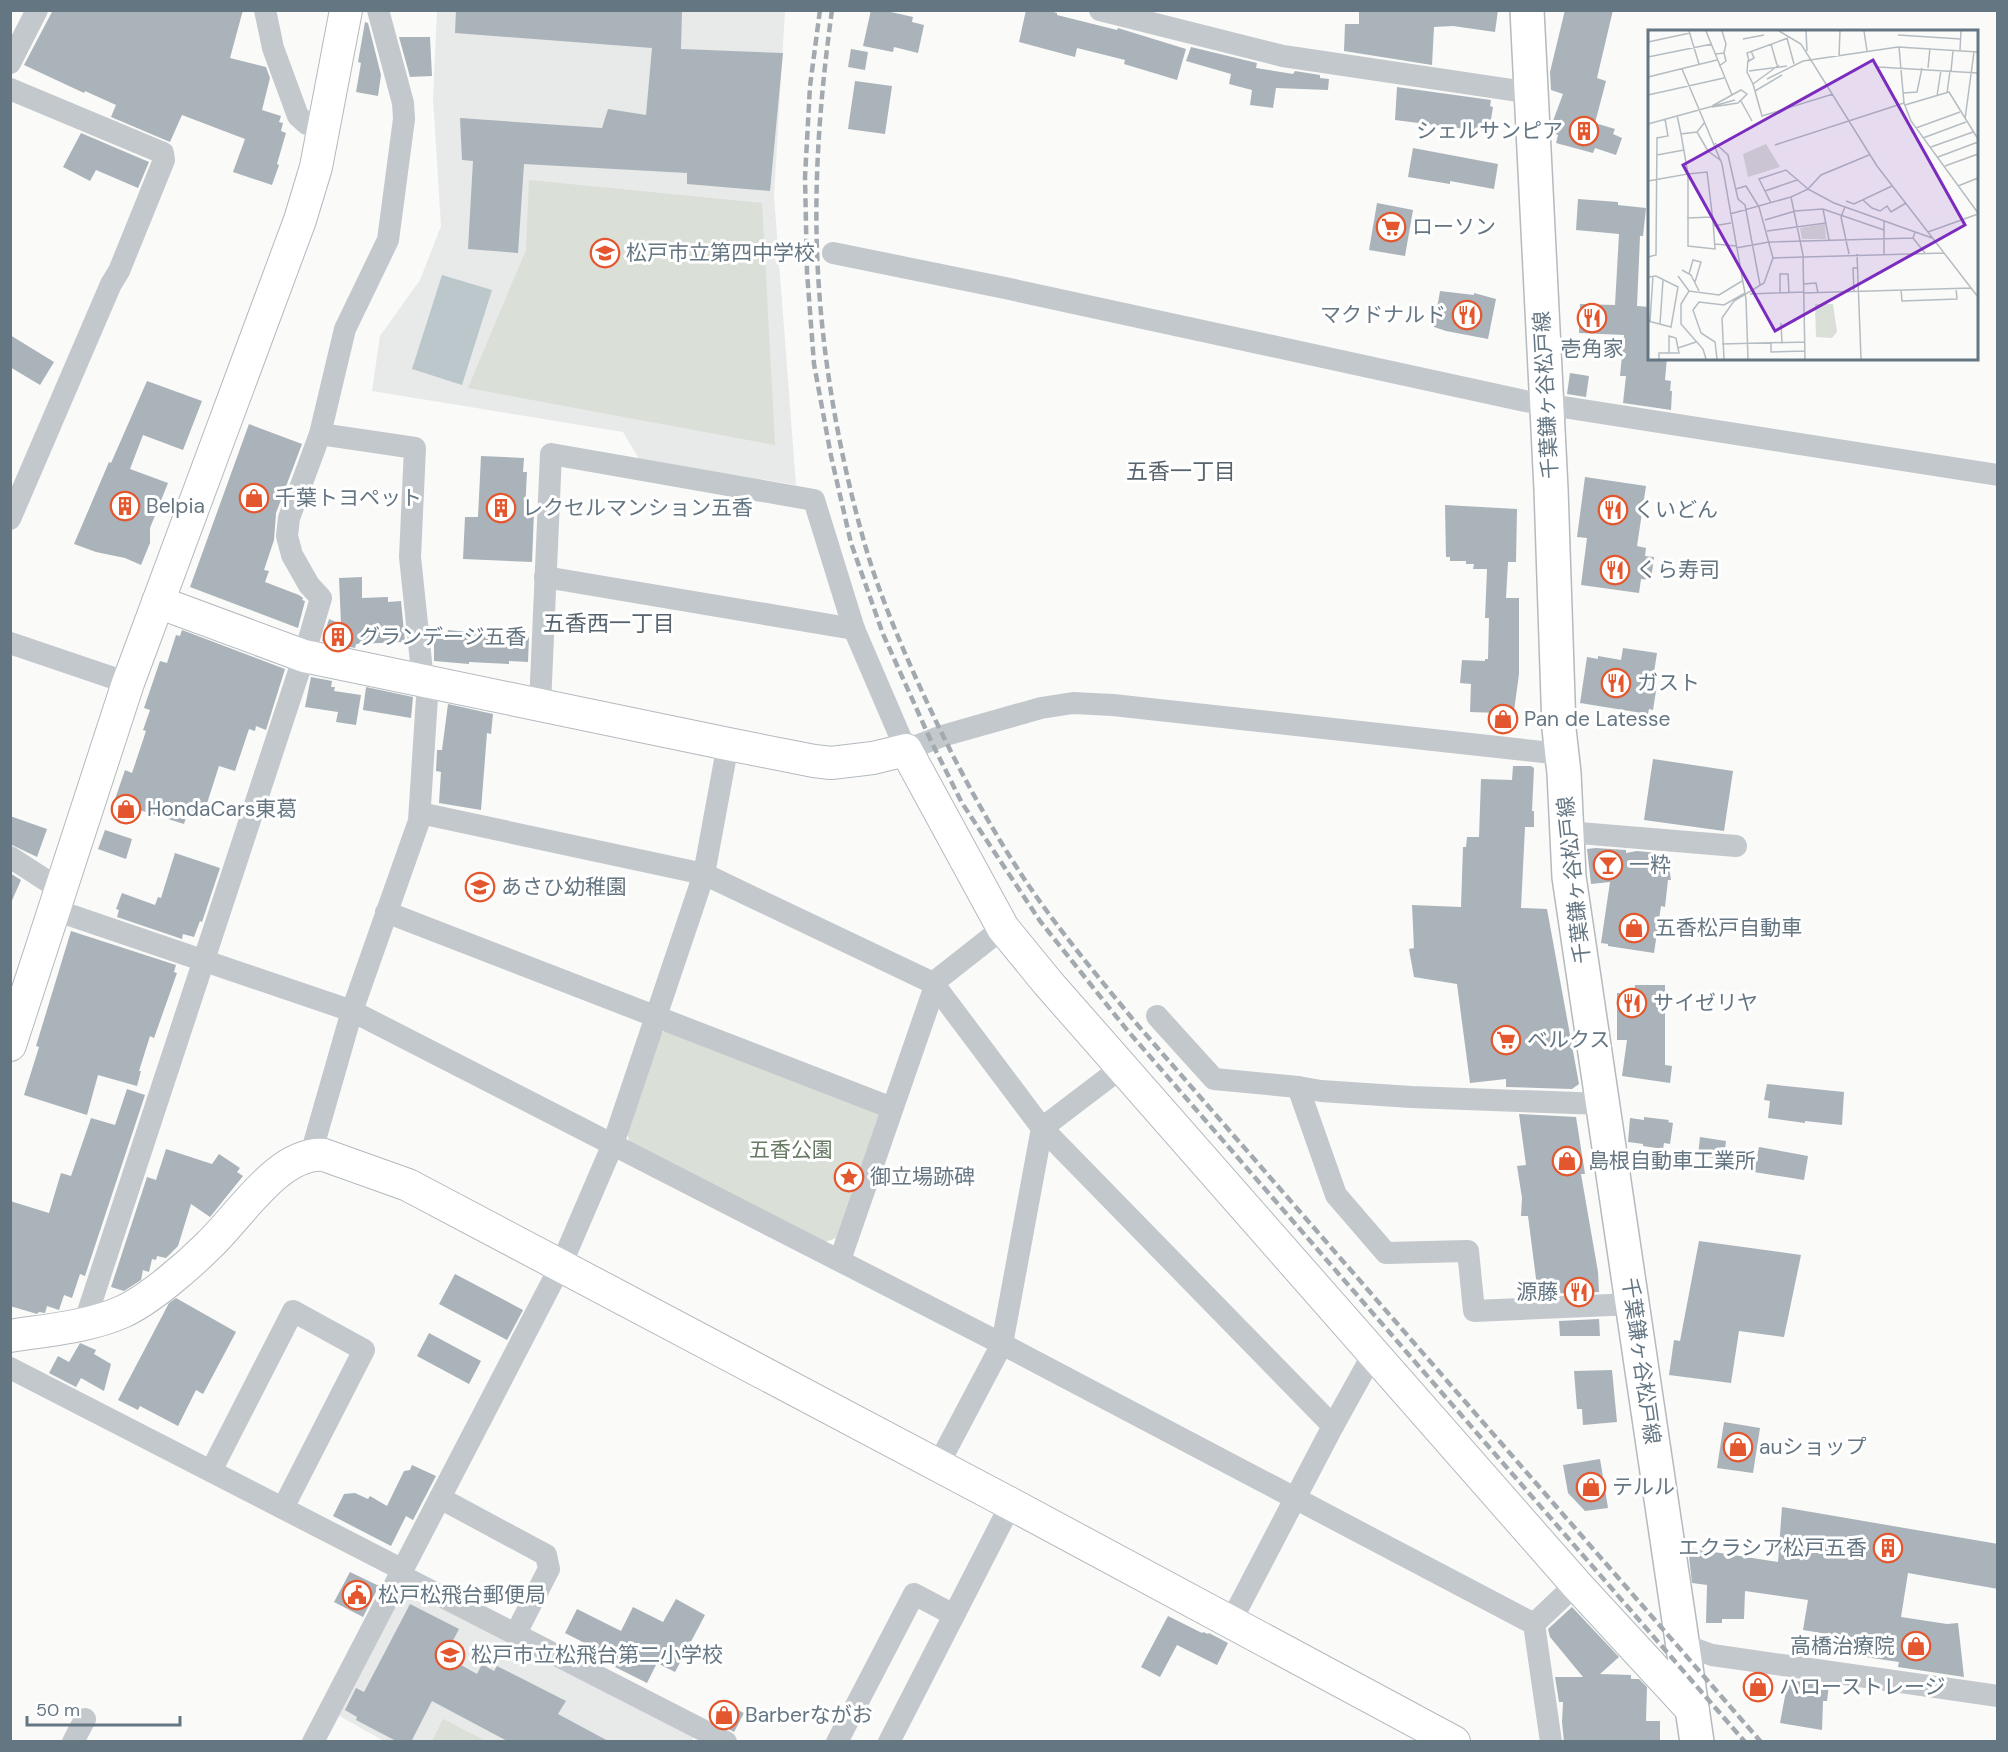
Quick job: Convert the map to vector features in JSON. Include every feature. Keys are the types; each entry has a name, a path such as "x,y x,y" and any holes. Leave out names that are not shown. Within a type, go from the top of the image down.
{"main road":[{"name":"千葉鎌ヶ谷松戸線","path":"1527,10 1536,213 1545,345 1545,405 1561,754 1569,877 1695,1726"}],"street":[{"path":"10,63 37,10"},
{"path":"265,10 273,48 298,116 307,124 324,129"},
{"path":"10,1045 128,683 300,220 316,167 346,10"},
{"path":"84,1324 304,656 321,598 298,569 292,555 288,536 289,518 321,434 345,328 388,240 404,119 403,103 378,10"},
{"path":"1100,10 1283,56 1532,93"},
{"path":"10,88 163,153 165,160 10,519"},
{"path":"833,253 1545,405 1998,475"},
{"path":"311,1154 352,1011 420,813 426,681 410,557 416,448 321,434"},
{"path":"540,705 551,454 814,500 854,629 906,750 1003,928 1121,1068 1576,1584 1695,1726"},
{"path":"545,577 854,629"},
{"path":"158,602 304,656 728,744 831,763 873,758 906,750 954,733 1041,708 1073,703 1113,705 1561,754"},
{"path":"10,643 128,683"},
{"path":"313,1742 561,1265 613,1144 704,874 728,744"},
{"path":"420,813 704,874 934,984 1042,1128 1333,1426"},
{"path":"1567,832 1736,846"},
{"path":"10,857 58,900 204,960 352,1011 1002,1344 1534,1624"},
{"path":"386,912 892,1108"},
{"path":"840,1260 934,984 1003,928"},
{"path":"1157,1016 1214,1079 1321,1091 1411,1097 1603,1104"},
{"path":"938,1465 1002,1344 1042,1128 1121,1068"},
{"path":"1298,1087 1336,1195 1386,1253 1468,1251 1474,1311 1632,1304"},
{"path":"10,1335 84,1324 123,1312 152,1293 210,1245 275,1174 311,1154 324,1155 408,1185 938,1465 1454,1742"},
{"path":"211,1471 293,1311 364,1350 283,1508"},
{"path":"1230,1623 1373,1354"},
{"path":"10,1368 283,1508 515,1635 726,1742"},
{"path":"440,1498 546,1555 549,1569 515,1635"},
{"path":"890,1742 1011,1504"},
{"path":"1534,1624 1576,1584"},
{"path":"837,1742 914,1594 954,1615"},
{"path":"1534,1624 1551,1742"},
{"path":"1684,1645 1712,1655 1998,1696"},
{"path":"73,1742 84,1719"}],"shaded area":[{"name":"松戸市立第四中学校","path":"437,11 785,11 774,196 796,485 639,459 623,432 372,391 380,336 420,280 441,226 433,98"},
{"path":"442,275 492,290 462,385 412,369"},
{"name":"松戸市立松飛台第二小学校","path":"411,1590 694,1737 691,1742 384,1741 334,1713 395,1596"}],"green space":[{"path":"529,180 762,203 775,445 468,388 526,250"},
{"name":"五香公園","path":"671,1030 881,1113 836,1238 825,1242 630,1143 626,1130 660,1033"},
{"path":"443,1719 486,1741 432,1741"}],"building":[{"path":"53,10 243,10 230,58 266,67 270,78 262,110 281,116 279,122 283,123 281,131 286,133 272,185 233,172 245,139 182,115 170,142 111,117 116,105 24,65"},
{"path":"456,10 682,10 681,49 783,53 770,191 687,184 687,173 524,164 518,253 468,249 473,161 462,160 460,118 602,128 608,109 646,115 652,48 455,33"},
{"path":"871,10 882,10 913,17 912,22 924,25 918,53 894,47 893,52 863,46"},
{"path":"1026,10 1046,10 1057,13 1057,15 1117,30 1118,28 1186,49 1177,80 1124,64 1125,60 1077,48 1075,57 1019,42"},
{"path":"1359,10 1498,10 1495,32 1453,26 1434,27 1432,65 1344,51 1345,24 1359,24"},
{"path":"1565,10 1613,10 1597,78 1606,81 1595,123 1615,129 1613,134 1622,138 1616,155 1595,148 1593,153 1556,143 1558,135 1553,133 1553,121 1563,94 1551,90 1550,72"},
{"path":"365,22 368,23 381,75 378,96 356,92 361,63 358,62"},
{"path":"399,37 430,37 432,76 410,77"},
{"path":"1191,47 1257,63 1256,68 1293,74 1295,71 1320,75 1320,78 1329,79 1328,90 1276,88 1273,108 1250,105 1252,90 1229,84 1231,74 1186,61"},
{"path":"851,49 868,52 865,70 848,67"},
{"path":"855,81 892,86 885,134 848,129"},
{"path":"1397,87 1491,100 1490,106 1493,107 1489,132 1395,120"},
{"path":"81,133 149,162 138,188 96,170 90,181 63,167"},
{"path":"1413,148 1498,164 1494,189 1450,181 1450,184 1408,177"},
{"path":"1578,199 1618,202 1618,205 1646,208 1643,236 1640,236 1637,306 1648,307 1648,360 1667,360 1665,380 1671,381 1671,410 1623,403 1626,376 1620,376 1624,335 1579,333 1580,304 1615,305 1619,234 1576,230"},
{"path":"1377,203 1413,210 1405,256 1369,250"},
{"path":"1440,291 1474,295 1474,293 1496,299 1488,339 1434,327"},
{"path":"10,335 54,362 40,385 10,367"},
{"path":"1570,373 1589,376 1586,397 1567,394"},
{"path":"147,381 202,401 183,450 143,435 130,469 168,483 150,528 150,543 141,565 125,558 96,552 74,544"},
{"path":"249,424 302,444 276,513 274,540 264,570 269,571 265,582 299,595 305,601 298,628 190,587"},
{"name":"レクセルマンション五香","path":"481,456 524,458 523,472 527,472 525,511 534,512 532,562 463,559 465,517 478,517"},
{"path":"1585,477 1646,486 1637,546 1646,548 1645,556 1654,557 1651,580 1641,579 1639,593 1581,585 1587,538 1577,537"},
{"path":"1445,505 1517,509 1516,562 1508,562 1506,598 1519,598 1519,674 1514,711 1470,712 1471,684 1460,683 1462,660 1485,661 1488,659 1489,618 1485,618 1487,569 1473,569 1474,564 1466,564 1466,561 1450,561 1450,557 1446,557"},
{"path":"362,577 362,598 388,597 388,602 401,601 405,642 356,644 355,648 322,641 329,619 341,624 339,578"},
{"path":"182,630 285,669 266,730 256,726 255,731 249,729 235,771 219,766 202,819 187,814 184,824 114,802 125,770 132,773 146,731 143,730 150,710 144,708 160,661 167,663 176,635 180,636"},
{"path":"448,630 468,632 468,634 529,637 528,662 509,661 509,664 469,662 469,664 434,661 434,635 447,636"},
{"path":"1623,648 1657,653 1652,685 1657,685 1653,710 1649,709 1648,714 1580,703 1587,657 1598,659 1598,656 1621,660"},
{"path":"311,677 332,681 331,687 335,687 334,691 361,695 356,725 336,722 338,712 305,707"},
{"path":"366,687 413,697 411,718 363,710"},
{"path":"448,704 493,714 491,734 487,733 481,810 439,803 441,772 436,771 437,750 442,750"},
{"path":"1653,759 1733,771 1724,831 1644,820"},
{"path":"1513,766 1534,768 1532,811 1534,811 1534,827 1525,827 1521,908 1547,909 1579,1084 1572,1089 1506,1087 1506,1079 1470,1083 1457,984 1414,977 1409,949 1414,948 1412,905 1461,907 1463,847 1466,847 1467,837 1479,837 1481,779 1512,780"},
{"path":"10,816 47,829 37,857 10,844"},
{"path":"105,830 132,839 126,859 98,849"},
{"path":"1587,849 1626,850 1626,853 1637,851 1667,854 1671,880 1668,880 1665,907 1661,906 1654,953 1601,943 1610,882 1591,884"},
{"path":"175,853 220,868 202,922 200,921 194,937 183,934 182,939 117,917 119,910 116,909 122,893 155,905 158,897 161,898"},
{"path":"10,873 21,880 10,905"},
{"path":"71,931 176,965 174,972 177,973 154,1038 150,1036 139,1071 141,1071 137,1086 98,1075 87,1115 24,1095 39,1047 36,1046"},
{"path":"1635,985 1665,985 1665,1065 1672,1066 1670,1083 1622,1076 1627,1040 1617,1040 1617,993 1634,994"},
{"path":"1767,1084 1844,1092 1842,1125 1768,1118 1770,1101 1764,1100"},
{"path":"127,1089 145,1095 85,1276 80,1274 72,1298 64,1295 59,1310 47,1306 45,1313 37,1314 10,1306 10,1201 49,1213 61,1173 71,1176 91,1118 115,1125"},
{"path":"1519,1114 1576,1117 1585,1174 1581,1174 1598,1272 1599,1292 1538,1294 1528,1216 1521,1216 1522,1198 1517,1166 1526,1165"},
{"path":"1644,1117 1669,1120 1668,1122 1673,1123 1670,1144 1664,1143 1663,1149 1628,1142 1630,1118 1644,1120"},
{"path":"1700,1137 1726,1141 1724,1159 1698,1156"},
{"path":"1759,1147 1808,1156 1804,1180 1754,1172"},
{"path":"166,1149 212,1164 219,1154 240,1168 237,1172 243,1176 210,1217 191,1204 178,1246 166,1258 157,1256 156,1260 152,1259 149,1272 143,1270 141,1280 124,1291 111,1287 147,1177 156,1180"},
{"path":"1699,1241 1801,1255 1784,1337 1739,1331 1731,1383 1669,1375 1674,1340 1680,1341"},
{"path":"455,1274 523,1310 507,1340 439,1304"},
{"path":"176,1298 236,1332 203,1394 196,1390 178,1426 140,1406 138,1410 118,1400 169,1303"},
{"path":"1599,1319 1600,1336 1560,1336 1559,1321"},
{"path":"429,1333 481,1361 469,1384 417,1356"},
{"path":"80,1343 96,1350 94,1354 111,1364 104,1391 81,1378 76,1387 49,1373 58,1356 69,1362"},
{"path":"1612,1370 1617,1422 1583,1425 1582,1409 1577,1409 1574,1371"},
{"path":"1724,1422 1760,1428 1753,1473 1717,1468"},
{"path":"1600,1459 1608,1508 1585,1511 1568,1493 1563,1465"},
{"path":"412,1465 436,1476 413,1520 406,1516 391,1546 333,1516 344,1494 355,1493 368,1499 370,1496 387,1506 404,1471 410,1470"},
{"path":"1782,1507 1998,1544 1998,1589 1908,1573 1901,1617 1947,1624 1958,1623 1964,1677 1898,1667 1899,1662 1852,1655 1853,1643 1838,1641 1839,1636 1803,1630 1808,1600 1745,1591 1744,1619 1722,1619 1722,1623 1706,1623 1707,1585 1692,1583 1688,1548 1778,1562"},
{"path":"350,1572 379,1586 363,1617 334,1602"},
{"path":"676,1599 705,1615 675,1672 657,1663 647,1683 605,1662 606,1654 565,1633 577,1609 621,1631 633,1607 663,1622"},
{"path":"410,1604 459,1629 445,1656 477,1674 482,1664 494,1671 497,1666 566,1701 558,1714 610,1742 509,1742 432,1701 411,1742 398,1742 356,1720 357,1717 345,1710 356,1688 364,1692"},
{"path":"1572,1607 1619,1657 1600,1674 1631,1675 1631,1679 1639,1679 1647,1687 1646,1721 1660,1721 1660,1740 1564,1742 1563,1702 1559,1702 1555,1677 1583,1677 1550,1637 1548,1629"},
{"path":"1168,1616 1228,1643 1217,1665 1177,1645 1160,1677 1141,1667"},
{"path":"1788,1680 1829,1685 1827,1701 1823,1701 1822,1730 1780,1723"},
{"path":"718,1700 744,1713 734,1732 709,1718"}],"railway":[{"path":"820,10 810,86 805,177 807,272 814,364 831,456 851,543 883,634 931,741 962,803 1040,921 1127,1030 1745,1742"},
{"path":"832,10 821,108 816,207 820,306 833,407 854,506 880,590 915,676 964,777 1034,893 1135,1022 1761,1742"}],"place":[{"name":"シェルサンピア","path":"1584,131"},
{"name":"ローソン","path":"1391,227"},
{"name":"松戸市立第四中学校","path":"605,253"},
{"name":"マクドナルド","path":"1467,315"},
{"name":"壱角家","path":"1592,318"},
{"name":"千葉トヨペット","path":"254,498"},
{"name":"Belpia","path":"125,506"},
{"name":"レクセルマンション五香","path":"501,508"},
{"name":"くいどん","path":"1613,510"},
{"name":"くら寿司","path":"1615,570"},
{"name":"グランデージ五香","path":"338,637"},
{"name":"ガスト","path":"1616,683"},
{"name":"Pan de Latesse","path":"1503,719"},
{"name":"HondaCars東葛","path":"126,809"},
{"name":"一粋","path":"1608,865"},
{"name":"あさひ幼稚園","path":"480,887"},
{"name":"五香松戸自動車","path":"1634,928"},
{"name":"サイゼリヤ","path":"1632,1003"},
{"name":"ベルクス","path":"1506,1040"},
{"name":"島根自動車工業所","path":"1567,1161"},
{"name":"御立場跡碑","path":"849,1177"},
{"name":"源藤","path":"1579,1292"},
{"name":"auショップ","path":"1738,1447"},
{"name":"テルル","path":"1591,1487"},
{"name":"エクラシア松戸五香","path":"1888,1548"},
{"name":"松戸松飛台郵便局","path":"357,1595"},
{"name":"高橋治療院","path":"1916,1646"},
{"name":"松戸市立松飛台第二小学校","path":"450,1655"},
{"name":"ハローストレージ","path":"1758,1687"},
{"name":"Barberながお","path":"724,1715"}],"district":[{"name":"五香一丁目","path":"1181,471"},
{"name":"五香西一丁目","path":"609,623"}]}
